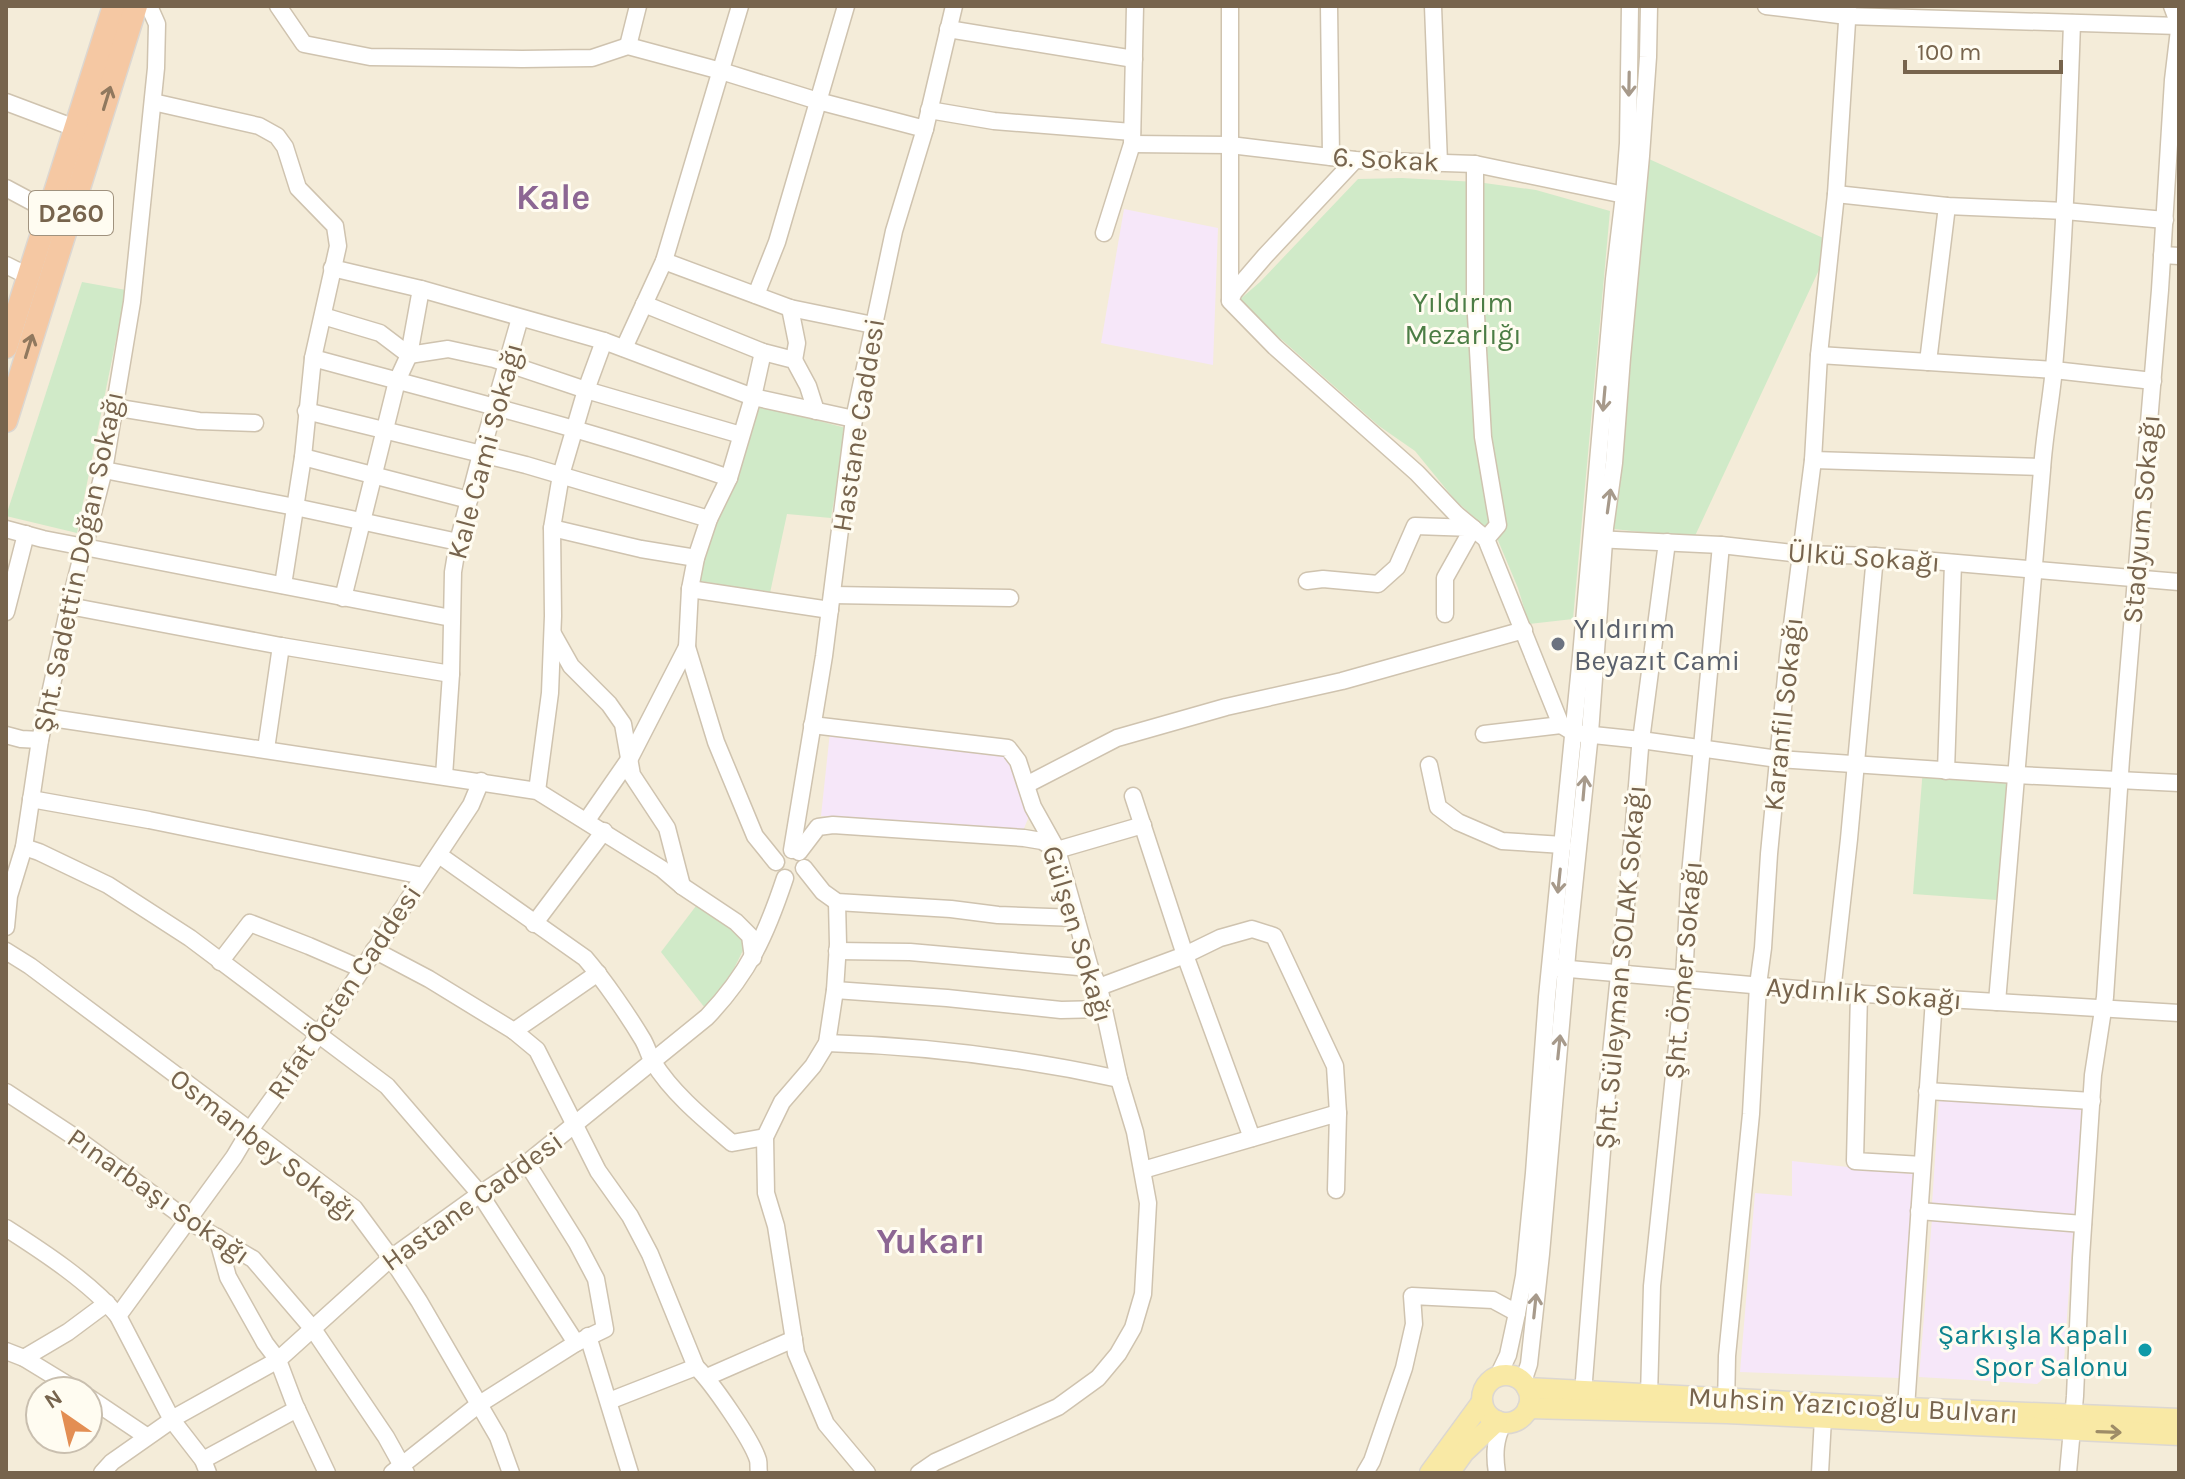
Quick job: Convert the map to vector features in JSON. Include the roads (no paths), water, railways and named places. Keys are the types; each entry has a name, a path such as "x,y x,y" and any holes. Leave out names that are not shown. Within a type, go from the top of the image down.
{"highway":[{"name":"D260","path":"6,347 114,6"},
{"name":"D260","path":"6,421 136,6"}],"main road":[{"path":"1430,1473 1482,1402 1484,1389 1498,1376 1512,1376 1526,1393 1521,1418 1500,1422 1464,1452 1449,1473"},
{"name":"Muhsin Yazıcıoğlu Bulvarı","path":"1526,1393 1649,1396 1823,1418 2073,1422 2179,1419"},
{"name":"Muhsin Yazıcıoğlu Bulvarı","path":"1526,1393 1726,1406 1906,1408 2073,1422 2179,1435"},
{"path":"1482,1402 1487,1413 1500,1422"}],"street":[{"name":"Şht. Sadettin Doğan Sokağı","path":"6,927 9,896 24,847 40,740 69,606 104,470 132,302 153,102 157,24 149,6"},
{"path":"278,6 304,44 370,57 592,58 628,46 925,129"},
{"path":"628,46 638,6"},
{"path":"624,348 664,261 740,6"},
{"path":"756,295 777,242 846,6"},
{"name":"Hastane Caddesi","path":"798,857 799,817 831,603 854,419 894,231 925,129 954,6"},
{"path":"1104,233 1132,138 1135,6"},
{"path":"1230,6 1230,301 1275,347 1417,473 1479,534 1524,630 1550,702 1575,731 1526,1393"},
{"path":"1329,6 1331,157"},
{"path":"1433,6 1439,163"},
{"path":"1630,6 1628,143 1631,196"},
{"path":"1498,1376 1508,1355 1524,1276 1558,968 1563,845 1575,731 1598,539 1614,463 1631,196 1648,57 1649,6"},
{"path":"1766,6 1978,20 2179,27"},
{"path":"1978,20 1989,6"},
{"name":"Stadyum Sokağı","path":"2068,1473 2092,1101 2105,997 2136,580 2153,381 2171,255 2165,220 2179,27 2172,6"},
{"name":"Karanfil Sokağı","path":"1726,1406 1727,1356 1751,1114 1758,985 1788,656 1813,460 1848,11"},
{"path":"1997,1002 2042,467 2054,370 2065,211 2072,23"},
{"path":"948,29 1134,59"},
{"path":"6,102 75,128"},
{"path":"153,102 259,126 277,136 285,147 298,188 335,226 338,246 313,358 303,457 283,585"},
{"name":"6. Sokak","path":"929,110 1132,138 1230,145 1355,160 1475,164 1631,196"},
{"path":"1230,301 1265,256 1355,160"},
{"path":"1445,614 1445,578 1479,534 1498,525 1483,437 1475,298 1475,164"},
{"path":"6,188 49,211"},
{"path":"1836,194 1947,206 2065,211 2165,220"},
{"path":"1928,362 1947,206"},
{"path":"664,261 790,308 873,325"},
{"path":"6,265 28,276"},
{"path":"332,268 421,289 604,341 753,397 854,419"},
{"path":"343,598 397,381 409,355 421,289"},
{"path":"644,304 763,352 794,360"},
{"path":"790,308 797,343 794,360 808,386 816,411"},
{"path":"323,316 380,333 409,355 448,349 506,362 586,390 741,435"},
{"name":"Kale Cami Sokağı","path":"444,776 451,674 453,572 481,454 520,318"},
{"path":"537,791 550,693 552,528 561,475 604,341"},
{"path":"763,352 729,478 709,519 696,558 690,589 687,647 716,742 755,836 776,862 778,872 785,878 799,876 798,857 818,827 833,825 1024,838 1042,841 1057,850 1143,825"},
{"path":"1819,355 2054,370 2153,381"},
{"path":"313,358 494,405 658,453 729,478"},
{"path":"113,407 199,421 255,423"},
{"path":"306,411 561,475 709,519"},
{"path":"303,457 469,500"},
{"path":"1813,460 2042,467"},
{"path":"104,470 458,542"},
{"path":"1307,581 1323,579 1378,584 1397,567 1415,526 1479,534"},
{"path":"552,528 641,549 696,558"},
{"path":"6,529 451,618"},
{"path":"6,612 26,534"},
{"name":"Ülkü Sokağı","path":"1598,539 1721,545 1801,554 1875,556 2179,582"},
{"name":"Şht. Süleyman SOLAK Sokağı","path":"1583,1393 1605,1113 1641,740 1667,542"},
{"name":"Şht. Ömer Sokağı","path":"1649,1396 1652,1286 1684,979 1689,885 1721,545"},
{"path":"1832,992 1875,556"},
{"path":"1946,771 1953,563"},
{"path":"690,589 831,603 1010,598"},
{"path":"69,606 451,674"},
{"path":"1028,784 1117,738 1226,707 1342,681 1524,630"},
{"path":"552,633 571,666 609,704 623,724 632,775 667,828 682,886"},
{"path":"266,749 281,646"},
{"path":"587,820 630,758 687,647"},
{"path":"45,717 537,791 662,869 736,922 750,936 753,958"},
{"name":"Gülşen Sokağı","path":"812,725 1008,748 1018,761 1033,807 1057,850 1090,968 1099,987 1119,1079 1135,1132 1148,1203 1143,1294 1133,1328 1118,1354 1098,1378 1058,1407 935,1462 919,1473"},
{"path":"1484,734 1575,731 1778,759 2179,783"},
{"path":"6,735 40,740"},
{"path":"1429,765 1438,807 1458,822 1502,841 1563,845"},
{"name":"Rıfat Öcten Caddesi","path":"24,1358 113,1309 189,1221 439,855 471,805 481,781"},
{"path":"1133,796 1185,955 1252,1138"},
{"path":"31,799 423,876"},
{"path":"534,924 604,831"},
{"path":"24,847 108,885 190,938 387,1086 480,1194 582,1340 609,1401 630,1473"},
{"path":"776,862 780,854 798,857 823,892 837,902 1076,918"},
{"path":"439,855 585,958 642,1040 653,1062 678,1093 732,1143 765,1137"},
{"name":"Hastane Caddesi","path":"102,1473 146,1436 278,1360 391,1258 527,1163 707,1017 731,992 753,958 785,878"},
{"path":"837,902 835,990 827,1043 813,1066 782,1102 765,1137 766,1193 776,1226 796,1353 826,1424 867,1473"},
{"path":"220,962 250,923 362,969"},
{"path":"1099,987 1185,955 1220,938 1252,929 1274,936 1335,1066 1338,1113 1336,1190"},
{"path":"374,950 429,979 514,1031 537,1050 598,1171 630,1216 650,1254 702,1372 750,1444 758,1460 759,1473"},
{"name":"Osmanbey Sokağı","path":"6,951 354,1208 419,1301 498,1437 511,1473"},
{"path":"837,951 910,952 1090,968"},
{"name":"Aydınlık Sokağı","path":"1558,968 1832,992 2179,1013"},
{"path":"514,1031 598,973"},
{"path":"835,990 1061,1010 1104,1009"},
{"path":"1859,993 1855,1161 1922,1165"},
{"path":"1906,1408 1934,999"},
{"path":"827,1043 980,1055 1076,1069 1119,1079"},
{"path":"1927,1091 2092,1101"},
{"name":"Pınarbaşı Sokağı","path":"6,1092 73,1136 189,1221 253,1259 313,1329 378,1425 400,1470"},
{"path":"1143,1170 1338,1113"},
{"path":"400,1470 478,1405 605,1329 596,1279 527,1163"},
{"path":"1919,1211 2083,1224"},
{"path":"6,1228 113,1309 172,1420 205,1467 297,1409"},
{"path":"217,1237 228,1277 278,1360 327,1473"},
{"path":"1365,1473 1404,1368 1414,1324 1412,1296 1493,1300 1517,1313"},
{"path":"609,1401 794,1339"},
{"path":"6,1351 52,1375"},
{"path":"104,1408 146,1436"},
{"path":"1820,1473 1823,1418"},
{"path":"1497,1473 1496,1439 1500,1422"}],"place":[{"name":"Yıldırım Beyazıt Cami","path":"1558,644"},
{"name":"Şarkışla Kapalı Spor Salonu","path":"2145,1350"}],"district":[{"name":"Kale","path":"553,197"},
{"name":"Yukarı","path":"931,1241"}],"park label":[{"name":"Yıldırım Mezarlığı","path":"1463,318"}]}
